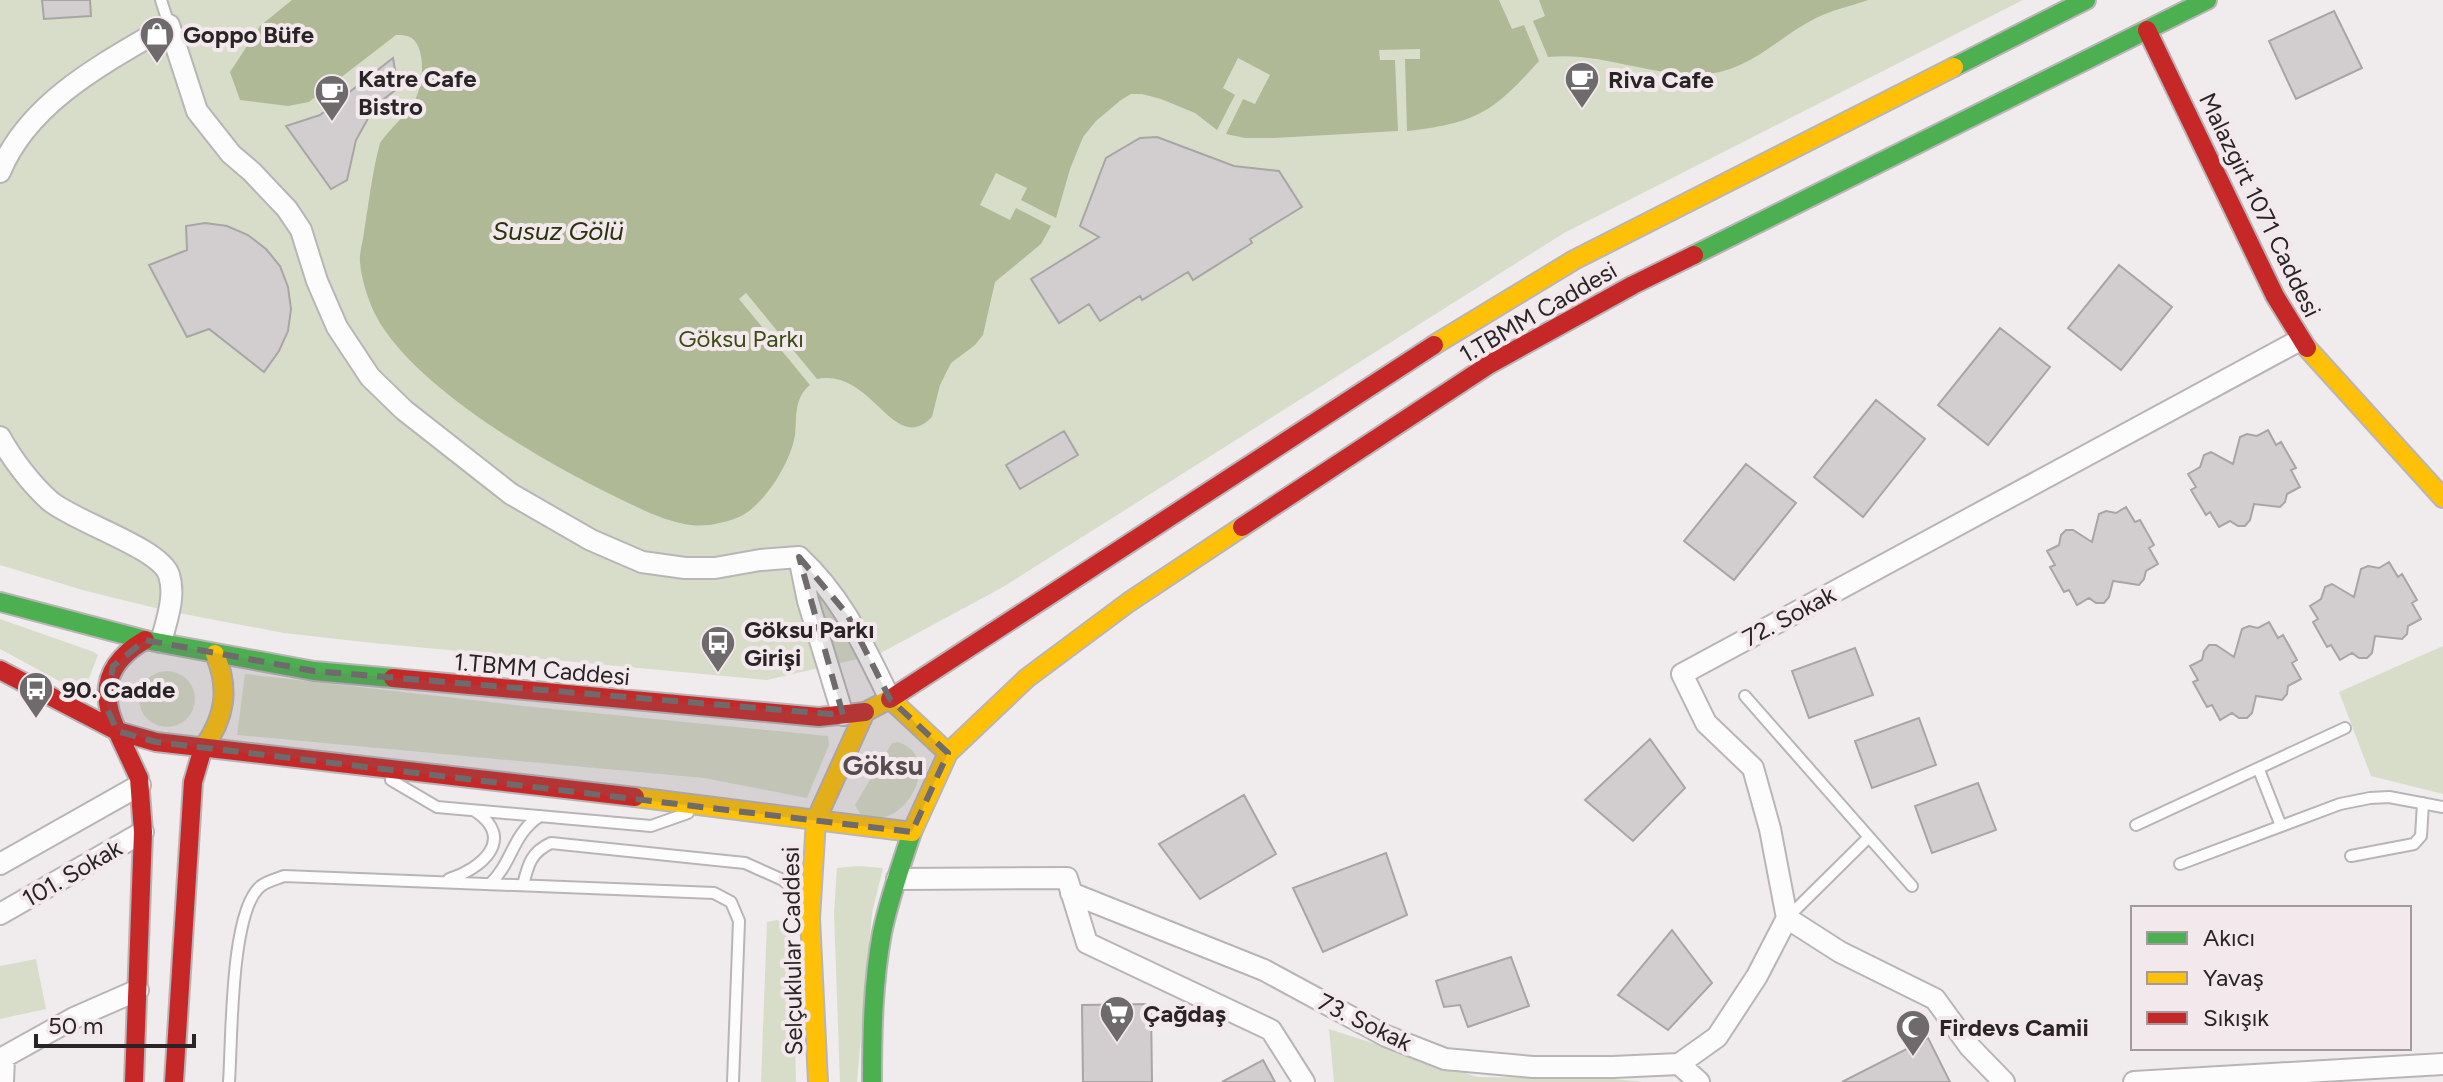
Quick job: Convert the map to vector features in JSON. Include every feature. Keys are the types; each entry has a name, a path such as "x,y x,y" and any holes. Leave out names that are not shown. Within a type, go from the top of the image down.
{"main road":[{"name":"1.TBMM Caddesi","path":"215,654 360,676 819,717 865,712 890,699 1468,324 1574,260 2086,0"},
{"name":"1.TBMM Caddesi","path":"948,753 1027,678 1129,602 1490,364 1633,285 2207,0"},
{"name":"Malazgirt 1071 Caddesi","path":"2147,30 2275,296 2300,340 2443,498"},
{"path":"0,602 215,654 225,681 220,723 203,748 193,782 174,1082 161,1082"},
{"path":"147,1081 134,1082 143,832 140,785 106,706 107,678 121,655 153,641"},
{"path":"0,670 117,731 156,742 912,832"},
{"path":"872,1082 877,968 884,926 912,832 948,753 890,699"},
{"name":"Selçuklular Caddesi","path":"818,1082 810,909 811,852 816,820 865,712"}],"street":[{"path":"0,172 4,161 37,116 92,71 169,25 197,111 231,154 287,209 301,230 317,281 337,327 370,377 404,410 523,502 591,540 642,562 685,568 715,568 799,557 822,579 847,614 890,699"},
{"name":"72. Sokak","path":"1787,918 1770,829 1753,768 1706,723 1682,674 2300,340"},
{"path":"0,437 10,454 50,500 98,529 149,552 164,564 170,577 172,595 153,641"},
{"path":"799,557 808,601 843,715"},
{"name":"101. Sokak","path":"0,864 140,785"},
{"name":"101. Sokak","path":"0,914 143,832"},
{"name":"73. Sokak","path":"897,879 1067,878 1071,893 1264,970 1386,1036 1445,1059 1533,1067 1679,1064"},
{"path":"1071,893 1087,943 1271,1030 1304,1082"},
{"path":"1699,1082 1679,1064 1717,1037 1757,976 1787,918 1840,952 1935,999 1970,1047 2004,1082"},
{"path":"3,1082 4,1057 74,1018 138,990"},
{"path":"2134,1082 2286,1077 2443,1064"}],"lane":[{"path":"161,0 169,25"},
{"path":"1745,696 1912,886"},
{"path":"2136,825 2345,728"},
{"path":"373,767 406,791 437,807 651,826 682,817 703,805"},
{"path":"2259,770 2281,826"},
{"path":"2180,864 2340,804 2389,797 2443,807"},
{"path":"2351,856 2414,844 2421,836 2423,803"},
{"path":"440,882 466,873 489,854 494,835 490,824 474,810"},
{"path":"490,884 507,863 521,832 540,816"},
{"path":"1787,918 1869,837"},
{"path":"523,885 530,860 539,848 551,843 745,863 783,880 796,890 810,909"},
{"path":"229,1082 238,939 245,910 260,886 284,876 714,893 731,902 739,921 733,1082"},
{"path":"174,1082 187,1082"}],"highlighted area":[{"path":"799,557 847,614 890,699 948,753 912,832 156,742 117,731 106,706 113,666 145,640 314,671 843,715"}],"green space":[{"name":"Göksu Parkı","path":"0,0 2023,0 1564,233 1003,587 879,654 767,680 284,633 168,611 0,565"},
{"path":"0,619 98,655 83,694 0,649"},
{"path":"2443,646 2443,794 2371,776 2339,692"},
{"path":"167,671 187,679 195,699 187,719 167,727 147,719 139,699 147,679"},
{"path":"245,674 828,736 829,745 807,798 704,778 237,735"},
{"path":"898,742 911,749 917,759 917,784 911,796 892,814 878,818 861,815 855,805 892,743"},
{"path":"837,868 883,868 872,913 857,1082 840,1082 834,913"},
{"path":"777,920 792,936 796,1082 761,1082 767,922"},
{"path":"36,959 46,1009 0,1019 0,966"},
{"path":"1329,1029 1478,1077 1605,1078 1643,1082 1334,1082"}],"water":[{"name":"Susuz Gölü","path":"292,0 1499,0 1512,29 1524,25 1539,61 1509,92 1482,112 1451,124 1407,131 1405,59 1420,59 1420,49 1379,50 1380,60 1395,60 1398,131 1245,138 1226,134 1243,99 1255,104 1270,75 1238,58 1223,88 1235,95 1217,130 1195,113 1142,94 1131,94 1096,121 1083,137 1056,218 1021,200 1027,188 996,173 980,205 1010,220 1016,208 1051,226 1041,244 995,282 983,335 951,363 940,385 932,417 918,426 905,426 893,420 853,386 836,379 817,379 746,293 739,299 810,385 799,402 795,435 788,458 767,493 739,517 697,525 672,521 645,511 519,444 449,395 418,369 393,341 370,302 360,255 380,143 408,111 418,94 422,61 418,46 412,38 396,35 309,102 288,106 240,100 230,72 260,26"},
{"path":"1539,0 1868,0 1816,18 1737,66 1707,74 1687,74 1588,58 1548,57 1533,21 1545,16"}],"building":[{"path":"42,0 90,0 91,16 44,19"},
{"path":"2334,11 2362,68 2296,99 2269,41"},
{"name":"Katre Cafe Bistro","path":"393,58 398,88 375,106 356,140 347,180 331,189 286,126 320,115"},
{"path":"1157,137 1234,166 1279,171 1302,207 1193,280 1188,272 1100,321 1089,304 1059,323 1031,279 1099,237 1080,226 1106,158 1140,138"},
{"path":"205,223 227,226 248,235 266,249 280,266 288,287 291,309 288,331 264,372 209,329 187,337 149,265 187,250 186,226"},
{"path":"2119,265 2172,307 2121,370 2068,328"},
{"path":"2000,328 2050,367 1988,445 1938,405"},
{"path":"1876,400 1925,439 1863,517 1814,477"},
{"path":"2268,430 2276,445 2281,442 2296,468 2291,470 2300,487 2287,494 2280,507 2254,504 2245,526 2230,521 2219,527 2210,512 2206,515 2191,490 2196,487 2188,474 2200,467 2204,455 2211,452 2233,464 2240,437 2247,434 2257,436"},
{"path":"1064,431 1078,455 1020,489 1006,465"},
{"path":"1746,464 1796,503 1734,580 1684,541"},
{"path":"2126,507 2135,522 2140,520 2154,545 2149,548 2158,564 2146,571 2139,585 2113,581 2104,603 2096,603 2089,598 2077,605 2069,590 2064,592 2050,567 2055,565 2047,551 2059,545 2061,535 2066,530 2073,530 2092,542 2099,514 2106,511 2116,513"},
{"path":"2389,562 2398,577 2402,574 2417,600 2412,603 2421,619 2408,626 2407,634 2402,639 2375,636 2372,653 2367,658 2359,658 2352,653 2340,660 2331,645 2327,647 2313,622 2318,619 2310,606 2321,599 2325,587 2332,584 2354,597 2361,569 2368,566 2379,568"},
{"path":"2269,622 2278,638 2283,635 2297,660 2292,663 2301,679 2288,686 2282,700 2256,696 2252,713 2247,718 2239,718 2232,713 2220,720 2212,705 2207,707 2193,682 2198,680 2190,666 2202,660 2209,645 2216,645 2234,657 2242,629 2249,626 2258,628"},
{"path":"1855,648 1873,695 1809,718 1792,671"},
{"path":"1919,718 1936,765 1872,788 1855,741"},
{"path":"1650,739 1685,788 1633,841 1585,800"},
{"path":"1978,783 1996,830 1932,853 1915,806"},
{"path":"1244,795 1276,854 1200,899 1159,844"},
{"path":"1386,853 1407,915 1323,952 1293,888"},
{"path":"1672,930 1712,983 1668,1030 1618,995"},
{"path":"1511,957 1529,1006 1468,1027 1460,1005 1444,1007 1436,981"},
{"name":"Çağdaş","path":"1151,1004 1152,1082 1083,1082 1082,1005"},
{"name":"Firdevs Camii","path":"1928,1038 1950,1082 1842,1082"},
{"path":"1263,1060 1275,1082 1222,1082"}],"traffic: fast":[{"path":"1954,67 2086,0"},
{"path":"1694,255 2207,0"},
{"path":"0,602 145,640 314,671 393,678"},
{"path":"872,1082 879,951 888,908 912,832"}],"traffic: slow":[{"path":"1434,345 1574,260 1954,67"},
{"path":"2307,348 2443,498"},
{"path":"948,753 1027,678 1129,602 1242,527"},
{"path":"203,748 216,726 223,703 223,679 215,654"},
{"path":"890,699 948,753 912,832 816,820 865,712 890,699"},
{"path":"635,797 816,820"},
{"path":"816,820 810,918 818,1082"}],"traffic: jam":[{"path":"2147,30 2275,296 2307,348"},
{"path":"1242,527 1490,364 1694,255"},
{"path":"890,699 1434,345"},
{"path":"117,731 108,703 110,679 122,658 145,640"},
{"path":"0,670 117,731 156,742 635,797"},
{"path":"393,678 819,717 865,712"},
{"path":"117,731 139,778 143,832 134,1082"},
{"path":"174,1082 193,782 203,748"}],"place":[{"name":"Goppo Büfe","path":"157,65"},
{"name":"Riva Cafe","path":"1582,110"},
{"name":"Katre Cafe Bistro","path":"332,123"},
{"name":"Göksu Parkı Girişi","path":"718,674"},
{"name":"90. Cadde","path":"36,720"},
{"name":"Çağdaş","path":"1117,1044"},
{"name":"Firdevs Camii","path":"1913,1058"}],"district":[{"name":"Göksu","path":"883,765"}]}
